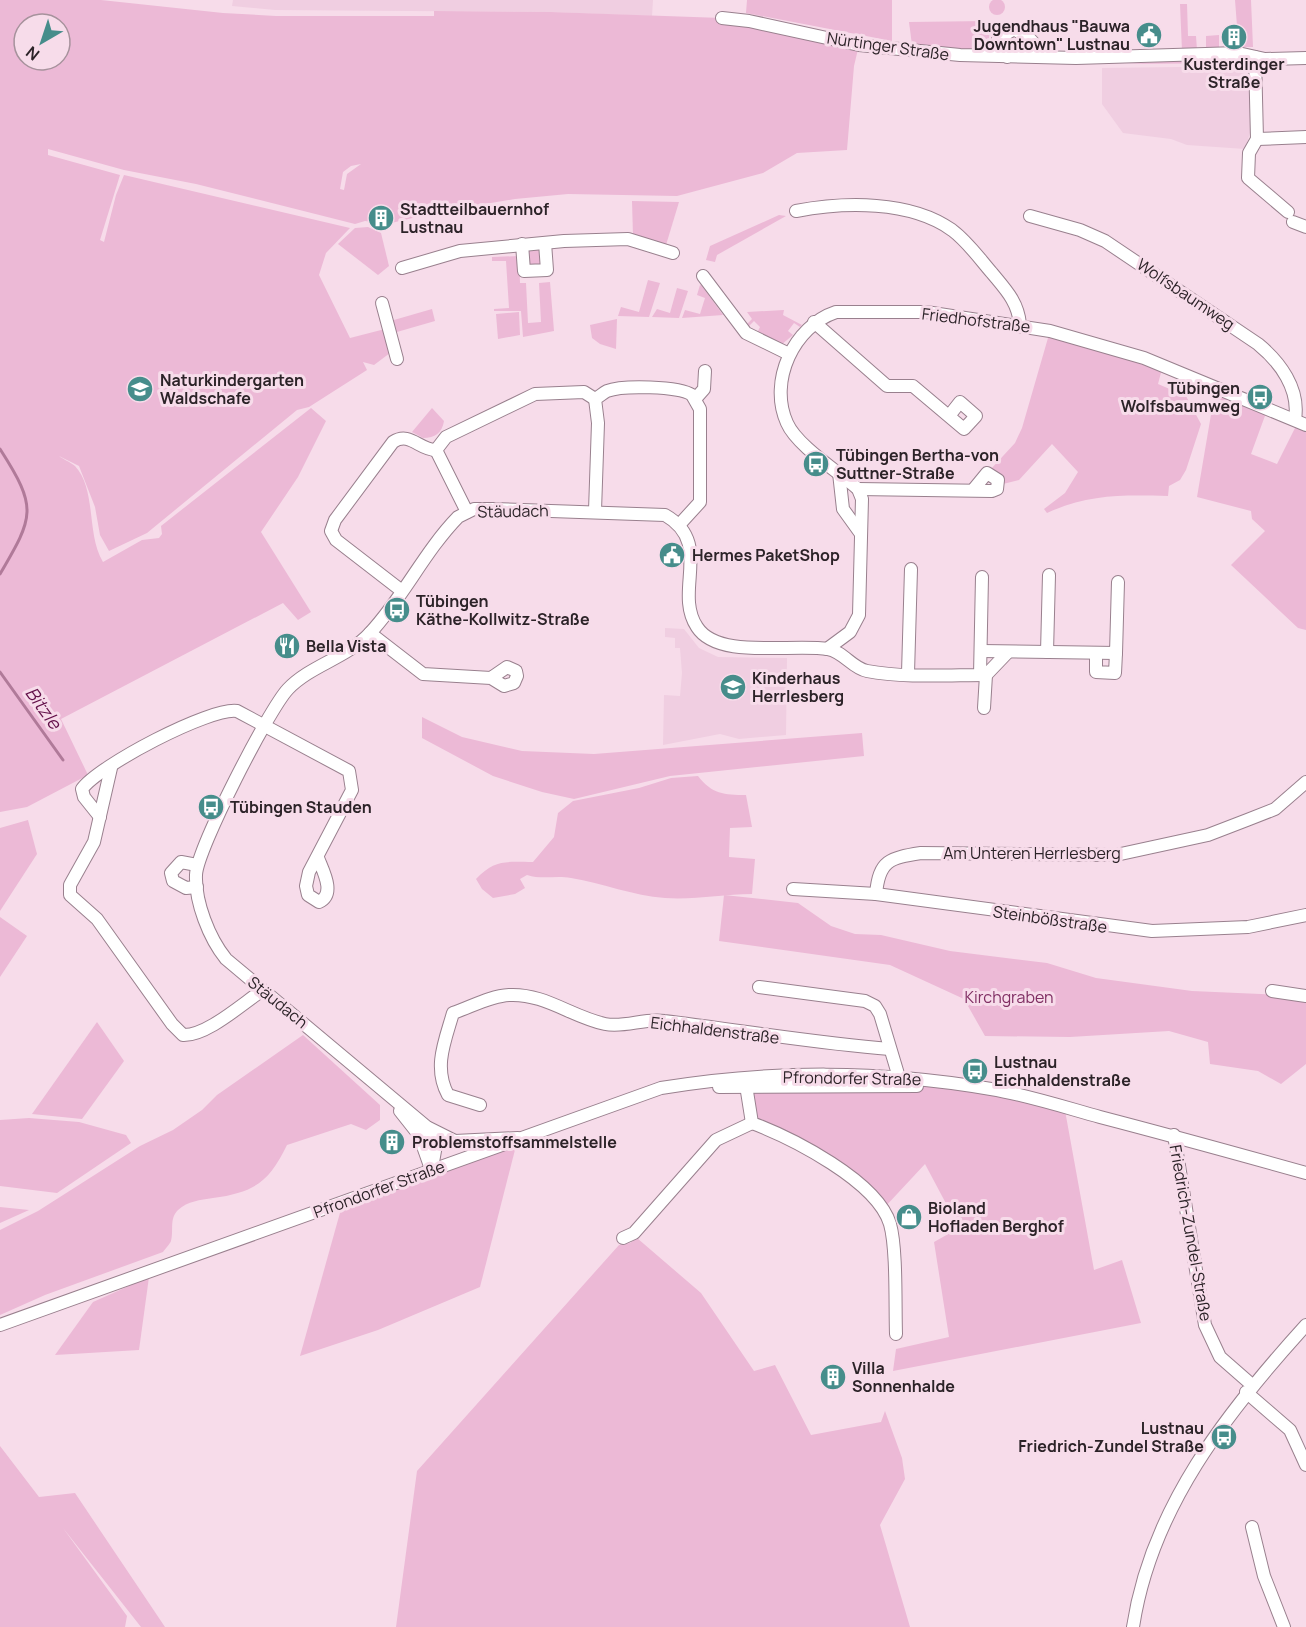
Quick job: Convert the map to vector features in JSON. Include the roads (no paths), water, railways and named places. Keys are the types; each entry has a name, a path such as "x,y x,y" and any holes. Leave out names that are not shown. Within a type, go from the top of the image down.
{"street":[{"name":"Nürtinger Straße","path":"722,18 749,21 859,45 960,55 1137,57 1238,53 1255,57 1306,58"},
{"path":"1007,57 1000,51 998,39 1014,29 1029,38 1047,57"},
{"path":"1255,57 1257,139 1249,153 1248,178 1291,217 1306,227"},
{"path":"1257,139 1306,137"},
{"path":"796,211 851,203 879,206 940,222 965,242 1009,293 1016,304 1020,324"},
{"name":"Wolfsbaumweg","path":"1030,216 1080,230 1105,241 1258,344 1278,362 1287,378 1301,422"},
{"path":"402,268 460,251 522,244 628,239 673,252"},
{"path":"522,244 524,271 547,270 545,243"},
{"path":"703,276 747,333 789,354"},
{"path":"382,303 397,359"},
{"name":"Friedhofstraße","path":"814,322 836,312 926,312 1020,324 1144,358 1301,422"},
{"path":"827,649 846,636 857,620 861,603 862,499 858,489 799,438 787,423 783,403 783,379 789,354 799,338 814,322 887,387 913,386 949,416"},
{"path":"696,398 704,389 705,371"},
{"path":"595,399 606,391 673,388 688,392 696,398 700,409 700,502 679,525 690,548 691,613 697,627 709,640 727,646 827,649 867,670 908,673 983,675 1008,652"},
{"path":"436,450 446,437 535,394 584,392 595,399"},
{"path":"595,399 598,423 595,511"},
{"path":"402,591 336,540 331,531 335,520 393,442 399,438 408,438 426,448 436,450"},
{"path":"436,450 467,512"},
{"path":"839,473 840,500 862,536"},
{"path":"858,489 973,490"},
{"name":"Stäudach","path":"388,1095 220,951 210,932 197,887 197,865 212,827 265,725 289,688 343,654 370,633 452,523 467,512 493,509 654,513 664,515 679,525"},
{"path":"848,514 853,515 861,509"},
{"path":"908,673 911,569"},
{"path":"1047,652 1049,575"},
{"path":"982,577 981,651 984,708"},
{"path":"1096,653 1096,672 1115,673 1118,582"},
{"path":"370,633 423,674 491,678"},
{"path":"981,651 1116,653"},
{"path":"100,817 84,797 82,789 95,777 128,754 222,711 237,711 343,766 352,777 349,799 318,858"},
{"path":"111,768 90,850 70,885 70,895 97,919 176,1030 183,1035 199,1034 263,990"},
{"name":"Am Unteren Herrlesberg","path":"876,894 883,867 895,857 921,853 1116,855 1208,835 1275,809 1306,782"},
{"path":"197,865 181,862 171,873 173,881 181,887 197,887"},
{"name":"Steinbößstraße","path":"794,889 876,894 1152,931 1248,927 1306,915"},
{"path":"759,987 871,1003 879,1012 901,1081"},
{"path":"1272,991 1306,996"},
{"name":"Eichhaldenstraße","path":"480,1105 448,1095 443,1085 439,1063 453,1013 493,998 510,995 540,999 606,1024 621,1025 654,1020 778,1038 890,1050"},
{"name":"Pfrondorfer Straße","path":"0,1325 431,1169 661,1089 745,1082 901,1081 994,1089 1174,1135 1306,1173"},
{"path":"745,1082 752,1123"},
{"path":"388,1095 427,1127 454,1141 518,1138"},
{"path":"388,1095 419,1135 431,1169"},
{"path":"623,1238 634,1233 716,1140 752,1123 788,1136 817,1152 884,1208 891,1226 896,1334"},
{"path":"427,1127 436,1145 431,1169"},
{"name":"Friedrich-Zundel-Straße","path":"1174,1135 1205,1325 1220,1357 1290,1430 1306,1465"},
{"path":"1133,1627 1141,1584 1166,1521 1207,1445 1249,1389 1306,1325"},
{"path":"1252,1527 1264,1576 1284,1627"}],"waterway":[{"name":"Bitzle","path":"0,449 21,485 26,499 27,512 20,538 0,574"},
{"name":"Bitzle","path":"0,672 63,760"}],"place":[{"name":"Jugendhaus \"Bauwa Downtown\" Lustnau","path":"1149,35"},
{"name":"Kusterdinger Straße","path":"1234,37"},
{"name":"Stadtteilbauernhof Lustnau","path":"381,218"},
{"name":"Naturkindergarten Waldschafe","path":"140,389"},
{"name":"Tübingen Wolfsbaumweg","path":"1260,397"},
{"name":"Tübingen Bertha-von Suttner-Straße","path":"816,464"},
{"name":"Hermes PaketShop","path":"672,555"},
{"name":"Tübingen Käthe-Kollwitz-Straße","path":"397,610"},
{"name":"Bella Vista","path":"287,646"},
{"name":"Kinderhaus Herrlesberg","path":"733,687"},
{"name":"Tübingen Stauden","path":"211,807"},
{"name":"Lustnau Eichhaldenstraße","path":"975,1071"},
{"name":"Problemstoffsammelstelle","path":"392,1142"},
{"name":"Bioland Hofladen Berghof","path":"909,1217"},
{"name":"Villa Sonnenhalde","path":"833,1377"},
{"name":"Lustnau Friedrich-Zundel Straße","path":"1224,1437"}],"park label":[{"name":"Kirchgraben","path":"1009,997"}]}
